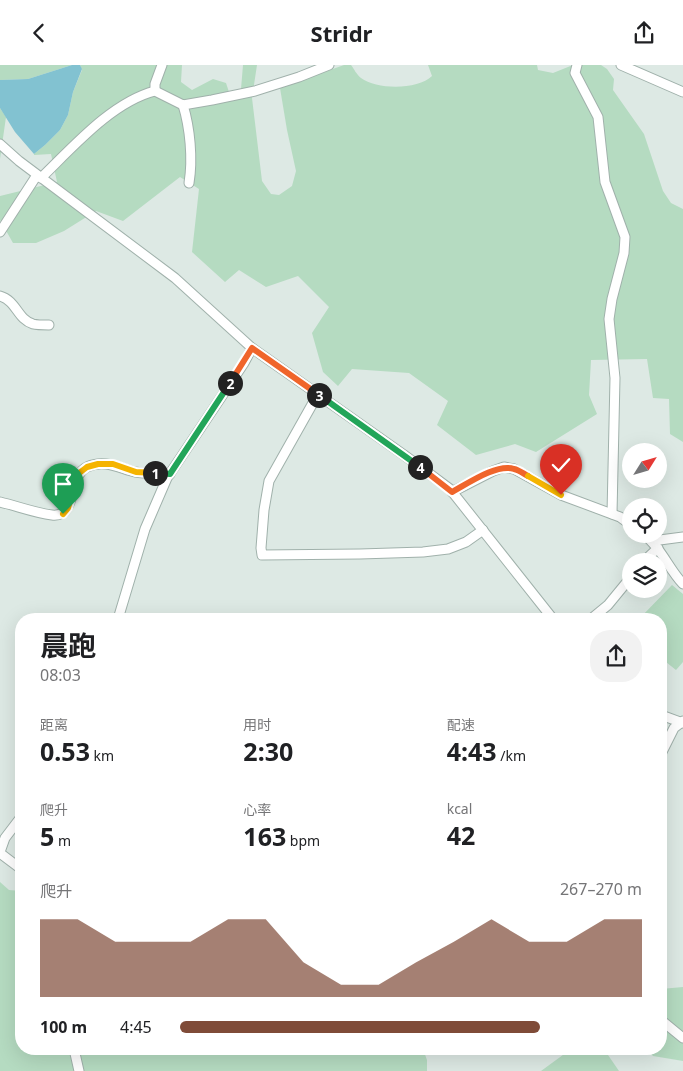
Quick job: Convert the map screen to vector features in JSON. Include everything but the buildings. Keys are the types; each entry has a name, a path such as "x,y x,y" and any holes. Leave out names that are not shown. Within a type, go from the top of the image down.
{"street":[{"path":"155,91 155,84 162,65"},
{"path":"0,232 39,176 124,103 155,91 183,105 212,101 255,91 329,65"},
{"path":"577,65 575,73 598,117 606,182 625,237 624,253 612,299 609,319 615,378 612,514"},
{"path":"621,65 683,92"},
{"path":"183,105 186,114 190,155 189,183"},
{"path":"0,143 19,161 175,278 252,348 404,455 452,492 548,613"},
{"path":"0,296 9,299 23,317 32,323 49,325"},
{"path":"120,613 146,529 170,474 252,348"},
{"path":"318,394 269,481 263,519 262,555 360,554 448,549 466,542 483,530"},
{"path":"0,502 54,515 63,514 68,508 78,474 87,467 98,464 113,464 136,472 170,474"},
{"path":"452,492 504,467 514,469 561,495 622,518"},
{"path":"649,553 655,544 683,537"},
{"path":"655,544 675,576 683,584"},
{"path":"598,613 608,605 622,588"},
{"path":"667,717 683,722"},
{"path":"667,742 674,728 683,722"},
{"path":"15,825 5,838 0,853 15,864"},
{"path":"667,1025 683,1038"},
{"path":"75,1055 79,1071"}],"green space":[{"path":"0,65 72,65 28,79 0,80"},
{"path":"80,65 182,65 181,82 192,90 213,79 226,83 229,92 241,89 243,65 257,65 252,98 262,181 271,194 279,195 292,186 296,171 280,88 344,65 351,65 360,77 368,82 397,87 426,81 432,76 428,65 537,65 538,70 553,73 573,65 601,65 607,69 614,79 613,90 644,134 663,191 671,203 683,209 683,442 670,434 669,399 653,398 647,359 591,360 589,395 597,414 536,452 515,444 476,455 437,425 448,401 409,373 352,369 338,386 323,372 312,333 329,307 298,276 266,287 239,270 225,282 192,252 199,189 180,177 123,221 96,211 64,231 36,243 13,243 0,220 0,196 57,182 51,154 34,154 60,130 68,115 73,92 82,70"},
{"path":"0,108 6,117 0,159"},
{"path":"672,585 683,594 683,662 676,670 667,663 667,613 645,613 659,598 667,598 667,590"},
{"path":"0,882 9,890 15,890 15,1055 425,1055 427,1060 427,1071 0,1071"},
{"path":"683,987 683,1061 652,1055 667,1055 667,988"},
{"path":"563,1055 608,1055 619,1071 541,1071"}],"water":[{"path":"72,65 80,65 82,69 73,92 68,115 60,130 34,154 15,132 0,108 0,80 28,79"}],"route":[{"path":"63,514 68,508 78,474 87,467 98,464 113,464 136,472 170,474 252,348 404,455 452,492 504,467 514,469 561,495"}]}
